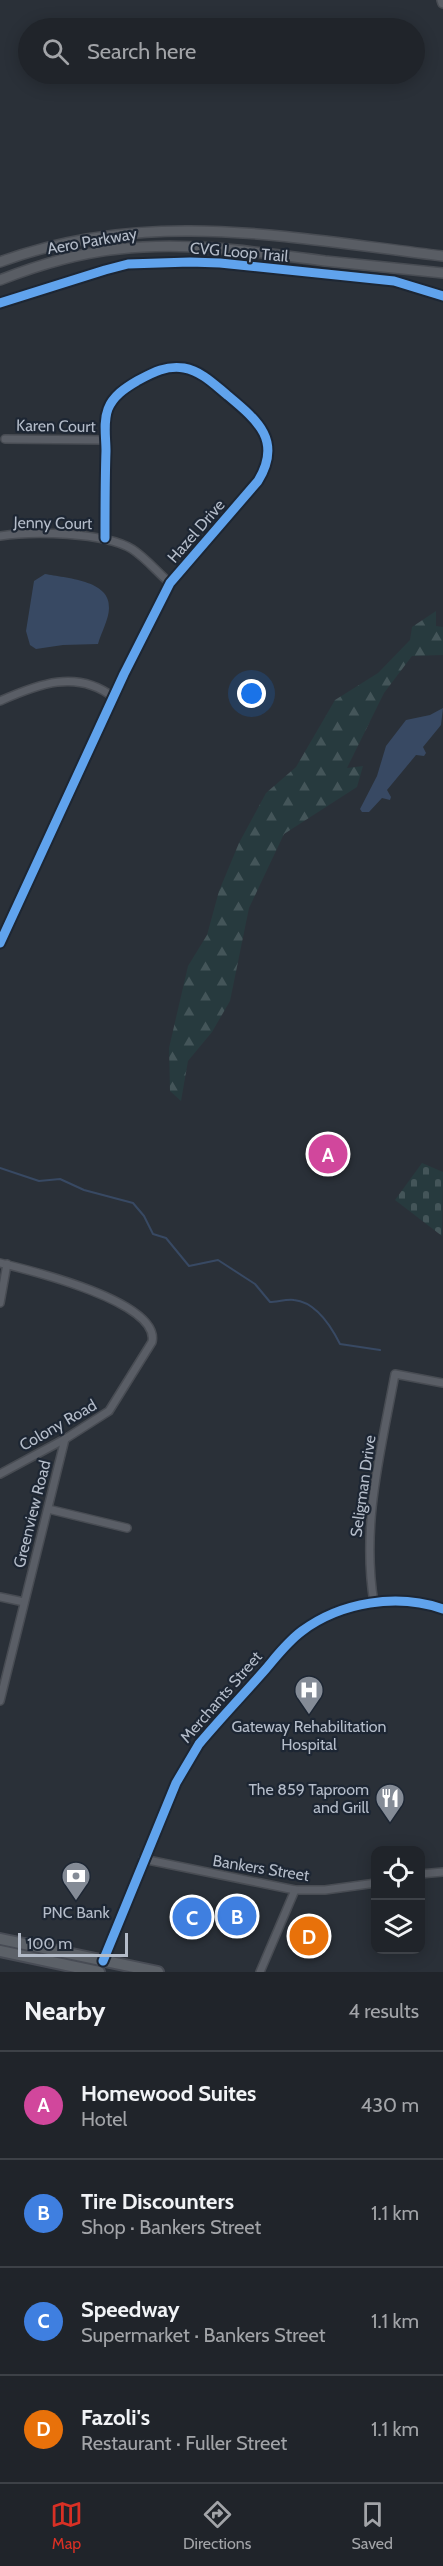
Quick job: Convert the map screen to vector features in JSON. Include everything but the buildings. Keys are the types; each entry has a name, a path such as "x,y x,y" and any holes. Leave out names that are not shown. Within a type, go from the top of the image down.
{"main road":[{"name":"Aero Parkway","path":"0,262 50,245 86,237 160,230 230,231 443,256"},
{"name":"Aero Parkway","path":"0,280 52,262 84,255 156,246 264,252 443,273"},
{"path":"0,1939 158,1972"},
{"path":"0,1952 99,1972"}],"street":[{"name":"Hazel Drive","path":"0,944 113,697 170,584 258,481 266,468 268,457 264,432 255,418 208,379 195,371 174,367 155,372 120,393 108,410 106,440 105,538 132,549 170,584"},
{"name":"Karen Court","path":"5,439 106,440"},
{"name":"Jenny Court","path":"0,536 33,534 105,538"},
{"path":"0,700 46,686 78,680 113,697"},
{"path":"0,1303 4,1263"},
{"name":"Colony Road","path":"0,1474 65,1439 110,1411 153,1342 154,1335 152,1329 135,1313 84,1287 54,1276 4,1263"},
{"name":"Seligman Drive","path":"374,1603 368,1544 370,1512 395,1374 443,1383"},
{"name":"Greenview Road","path":"0,1701 65,1439"},
{"path":"48,1509 127,1528"},
{"path":"0,1597 24,1602"},
{"name":"Merchants Street","path":"103,1961 143,1859 187,1761 204,1738 283,1649 300,1633 326,1616 374,1603 413,1602 443,1609"},
{"name":"Bankers Street","path":"143,1859 295,1890 325,1890 371,1883"},
{"path":"425,1874 443,1872"},
{"path":"260,1972 295,1890"}],"green space":[{"path":"436,611 436,626 443,627 443,655 412,656 384,693 347,768 363,766 357,787 284,834 249,908 230,1001 212,1032 188,1061 181,1101 170,1091 169,1048 188,966 207,935 219,891 239,843 266,793 296,767 335,700 378,673 410,640 412,627"},
{"path":"422,1163 443,1172 442,1236 395,1200"}],"water":[{"path":"45,574 75,579 103,591 108,599 109,612 98,644 63,645 36,649 30,645 26,631 34,581"},
{"path":"443,708 441,725 423,747 426,753 424,756 416,755 387,790 391,797 390,800 382,798 369,812 362,812 360,809 377,776 386,746 406,720 430,715"}],"waterway":[{"path":"0,1168 39,1181 60,1179 84,1190 133,1203 144,1216 153,1234 166,1238 189,1266 218,1260 255,1284 270,1302 294,1300 309,1305 322,1316 340,1344 380,1350"}],"cycle path":[{"name":"CVG Loop Trail","path":"0,303 128,264 190,262 394,281 443,296"},
{"path":"0,943 124,674 170,583 258,481 265,467 268,454 267,442 256,422 207,378 184,368 159,370 137,381 116,396 108,409 105,430 105,538"},
{"path":"103,1961 176,1783 199,1744 287,1645 317,1621 352,1607 388,1601 425,1604 443,1609"}],"place":[{"name":"Homewood Suites","path":"328,1154"},
{"name":"Gateway Rehabilitation Hospital","path":"309,1716"},
{"name":"The 859 Taproom and Grill","path":"390,1824"},
{"name":"PNC Bank","path":"76,1902"},
{"name":"Tire Discounters","path":"237,1916"},
{"name":"Speedway","path":"192,1917"},
{"name":"Fazoli's","path":"309,1936"}]}
